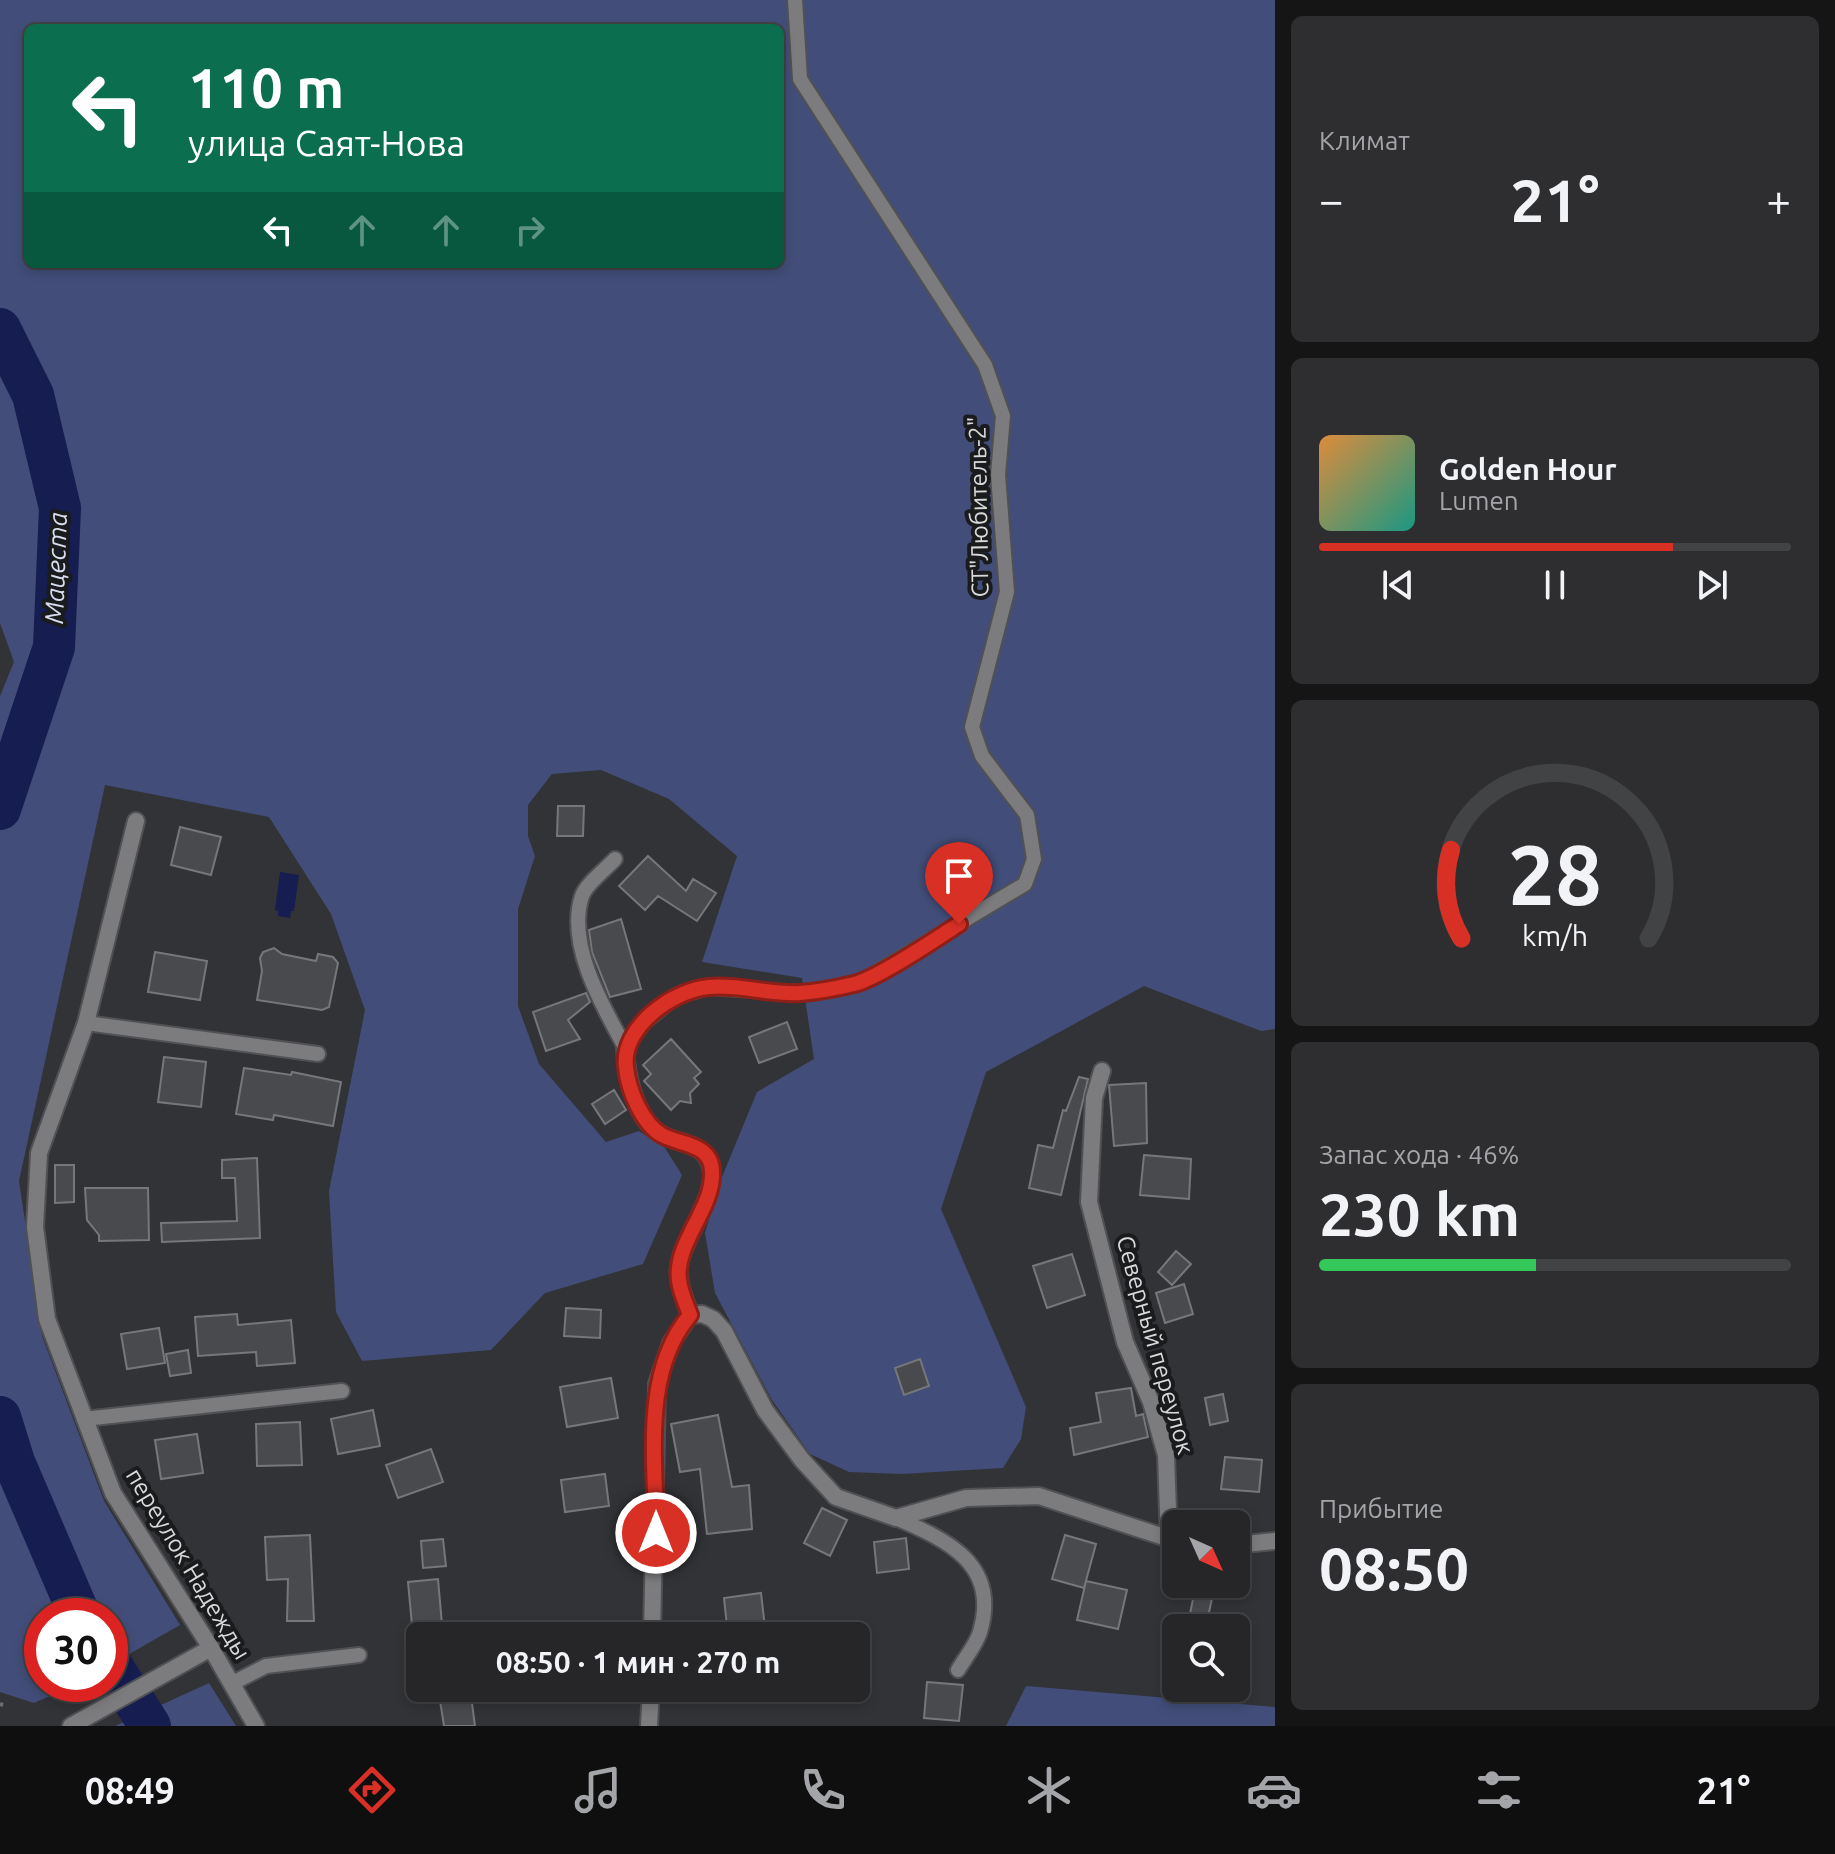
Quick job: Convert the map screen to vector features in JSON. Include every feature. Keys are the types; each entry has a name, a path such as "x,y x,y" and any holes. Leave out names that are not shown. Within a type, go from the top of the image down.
{"street":[{"name":"переулок Надежды","path":"136,821 86,1023 39,1153 35,1227 47,1319 113,1493 211,1648 256,1726"},
{"path":"625,1047 626,1069 645,1120 661,1134 698,1147 708,1158 712,1170 701,1212 679,1263 679,1281 690,1315"},
{"name":"Северный переулок","path":"1102,1071 1094,1098 1089,1202 1125,1342 1151,1402 1166,1455 1170,1510"},
{"path":"690,1315 702,1314 713,1319 724,1331 765,1410 802,1460 836,1497 896,1518 966,1498 1039,1496 1090,1510 1162,1536"},
{"path":"652,1622 657,1384 671,1343 690,1315"},
{"path":"1250,1544 1275,1541"},
{"path":"71,1726 211,1648"},
{"path":"649,1726 650,1702"}],"lane":[{"name":"СТ\"Любитель-2\"","path":"625,1047 644,1022 676,996 709,987 800,993 858,984 1025,884 1034,859 1027,815 982,756 972,727 1007,592 998,475 1003,416 985,365 800,79 795,0"},
{"path":"615,859 582,895 580,925 584,964 595,992 625,1047"},
{"path":"86,1023 318,1054"},
{"path":"84,1419 342,1391"},
{"path":"896,1518 940,1537 973,1565 983,1588 979,1634 958,1670"},
{"path":"231,1684 266,1666 359,1655"}],"shaded area":[{"path":"0,0 1275,0 1275,1029 1261,1031 1144,986 986,1072 941,1209 1026,1407 1021,1439 1003,1468 902,1474 849,1472 810,1454 772,1400 715,1293 705,1233 722,1177 757,1092 814,1059 802,978 702,962 737,856 669,799 601,770 552,774 528,805 528,836 535,856 518,909 518,1006 539,1064 606,1142 639,1131 665,1148 682,1175 643,1264 545,1293 491,1350 362,1361 336,1312 329,1191 365,1010 331,914 269,817 105,785 19,1181 42,1336 104,1501 180,1625 128,1655 128,1598 24,1598 24,1700 0,1692 0,696 14,662 0,623"},
{"path":"280,872 299,875 294,911 291,911 290,918 278,916 275,910"},
{"path":"209,1683 236,1726 115,1726"},
{"path":"1026,1686 1162,1697 1162,1702 1275,1707 1275,1726 1006,1726"}],"building":[{"path":"558,806 584,806 583,836 557,836"},
{"path":"180,827 221,837 211,875 171,865"},
{"path":"648,856 686,891 693,879 716,893 697,921 658,896 645,910 619,886"},
{"path":"621,919 641,989 610,997 592,952 589,930"},
{"path":"274,948 282,954 316,961 318,954 333,957 338,963 329,1007 322,1010 257,1000 262,971 260,958 263,952"},
{"path":"155,952 207,961 200,1000 148,992"},
{"path":"586,993 590,1002 568,1020 580,1039 546,1051 533,1012"},
{"path":"787,1022 797,1049 759,1063 749,1037"},
{"path":"671,1039 701,1072 694,1078 699,1084 690,1093 691,1103 680,1101 671,1110 644,1081 651,1074 643,1065"},
{"path":"164,1057 206,1062 201,1107 158,1102"},
{"path":"244,1068 291,1075 292,1072 341,1082 333,1126 274,1115 273,1120 236,1114"},
{"path":"1079,1077 1088,1079 1061,1195 1029,1188 1038,1145 1053,1148 1063,1110 1066,1111"},
{"path":"1146,1083 1147,1143 1114,1146 1109,1085"},
{"path":"614,1090 626,1110 605,1124 592,1104"},
{"path":"1144,1155 1191,1159 1189,1199 1140,1195"},
{"path":"257,1158 260,1238 162,1242 161,1223 237,1221 235,1178 222,1178 222,1160"},
{"path":"55,1165 74,1165 74,1202 55,1203"},
{"path":"85,1188 148,1188 149,1240 99,1241 99,1235 87,1220"},
{"path":"1176,1251 1191,1264 1172,1285 1158,1272"},
{"path":"1072,1254 1085,1295 1047,1308 1033,1266"},
{"path":"1184,1284 1193,1314 1165,1323 1156,1293"},
{"path":"566,1308 601,1310 600,1338 564,1336"},
{"path":"237,1314 238,1325 291,1320 295,1363 257,1366 256,1352 198,1356 195,1317"},
{"path":"159,1328 165,1363 127,1369 121,1334"},
{"path":"188,1350 191,1373 170,1376 166,1354"},
{"path":"920,1359 929,1386 904,1395 895,1368"},
{"path":"611,1378 618,1418 567,1427 560,1387"},
{"path":"1131,1388 1136,1416 1143,1414 1148,1437 1074,1455 1070,1428 1101,1422 1096,1393"},
{"path":"1223,1394 1228,1421 1210,1425 1205,1398"},
{"path":"373,1410 380,1446 338,1454 331,1419"},
{"path":"718,1415 732,1487 749,1485 752,1529 707,1534 700,1469 680,1472 671,1424"},
{"path":"300,1422 302,1465 257,1466 256,1424"},
{"path":"197,1434 203,1473 161,1479 155,1440"},
{"path":"431,1449 443,1482 398,1498 386,1465"},
{"path":"1225,1457 1262,1460 1259,1492 1221,1489"},
{"path":"605,1474 609,1506 565,1512 561,1480"},
{"path":"822,1508 847,1520 830,1556 804,1543"},
{"path":"310,1535 314,1621 287,1621 288,1579 267,1580 265,1537"},
{"path":"1065,1535 1096,1544 1084,1588 1052,1579"},
{"path":"906,1538 909,1569 877,1573 874,1542"},
{"path":"443,1539 446,1566 423,1568 421,1541"},
{"path":"438,1579 442,1622 412,1622 408,1582"},
{"path":"1086,1581 1127,1590 1118,1629 1077,1620"},
{"path":"761,1593 764,1622 727,1622 724,1598"},
{"path":"1193,1598 1212,1598 1209,1614 1190,1614"},
{"path":"927,1682 963,1685 959,1721 924,1718"},
{"path":"440,1702 472,1702 475,1726 444,1726"}],"waterway":[{"name":"Мацеста","path":"0,329 33,395 60,508 54,647 0,809"},
{"name":"Мацеста","path":"0,1417 14,1462 72,1598"},
{"name":"Мацеста","path":"128,1691 150,1726"}],"route":[{"path":"656,1533 657,1384 671,1343 690,1315 679,1281 679,1263 701,1212 712,1170 708,1158 698,1147 661,1134 645,1120 626,1069 625,1047 644,1022 676,996 709,987 800,993 858,984 959,924"}]}
